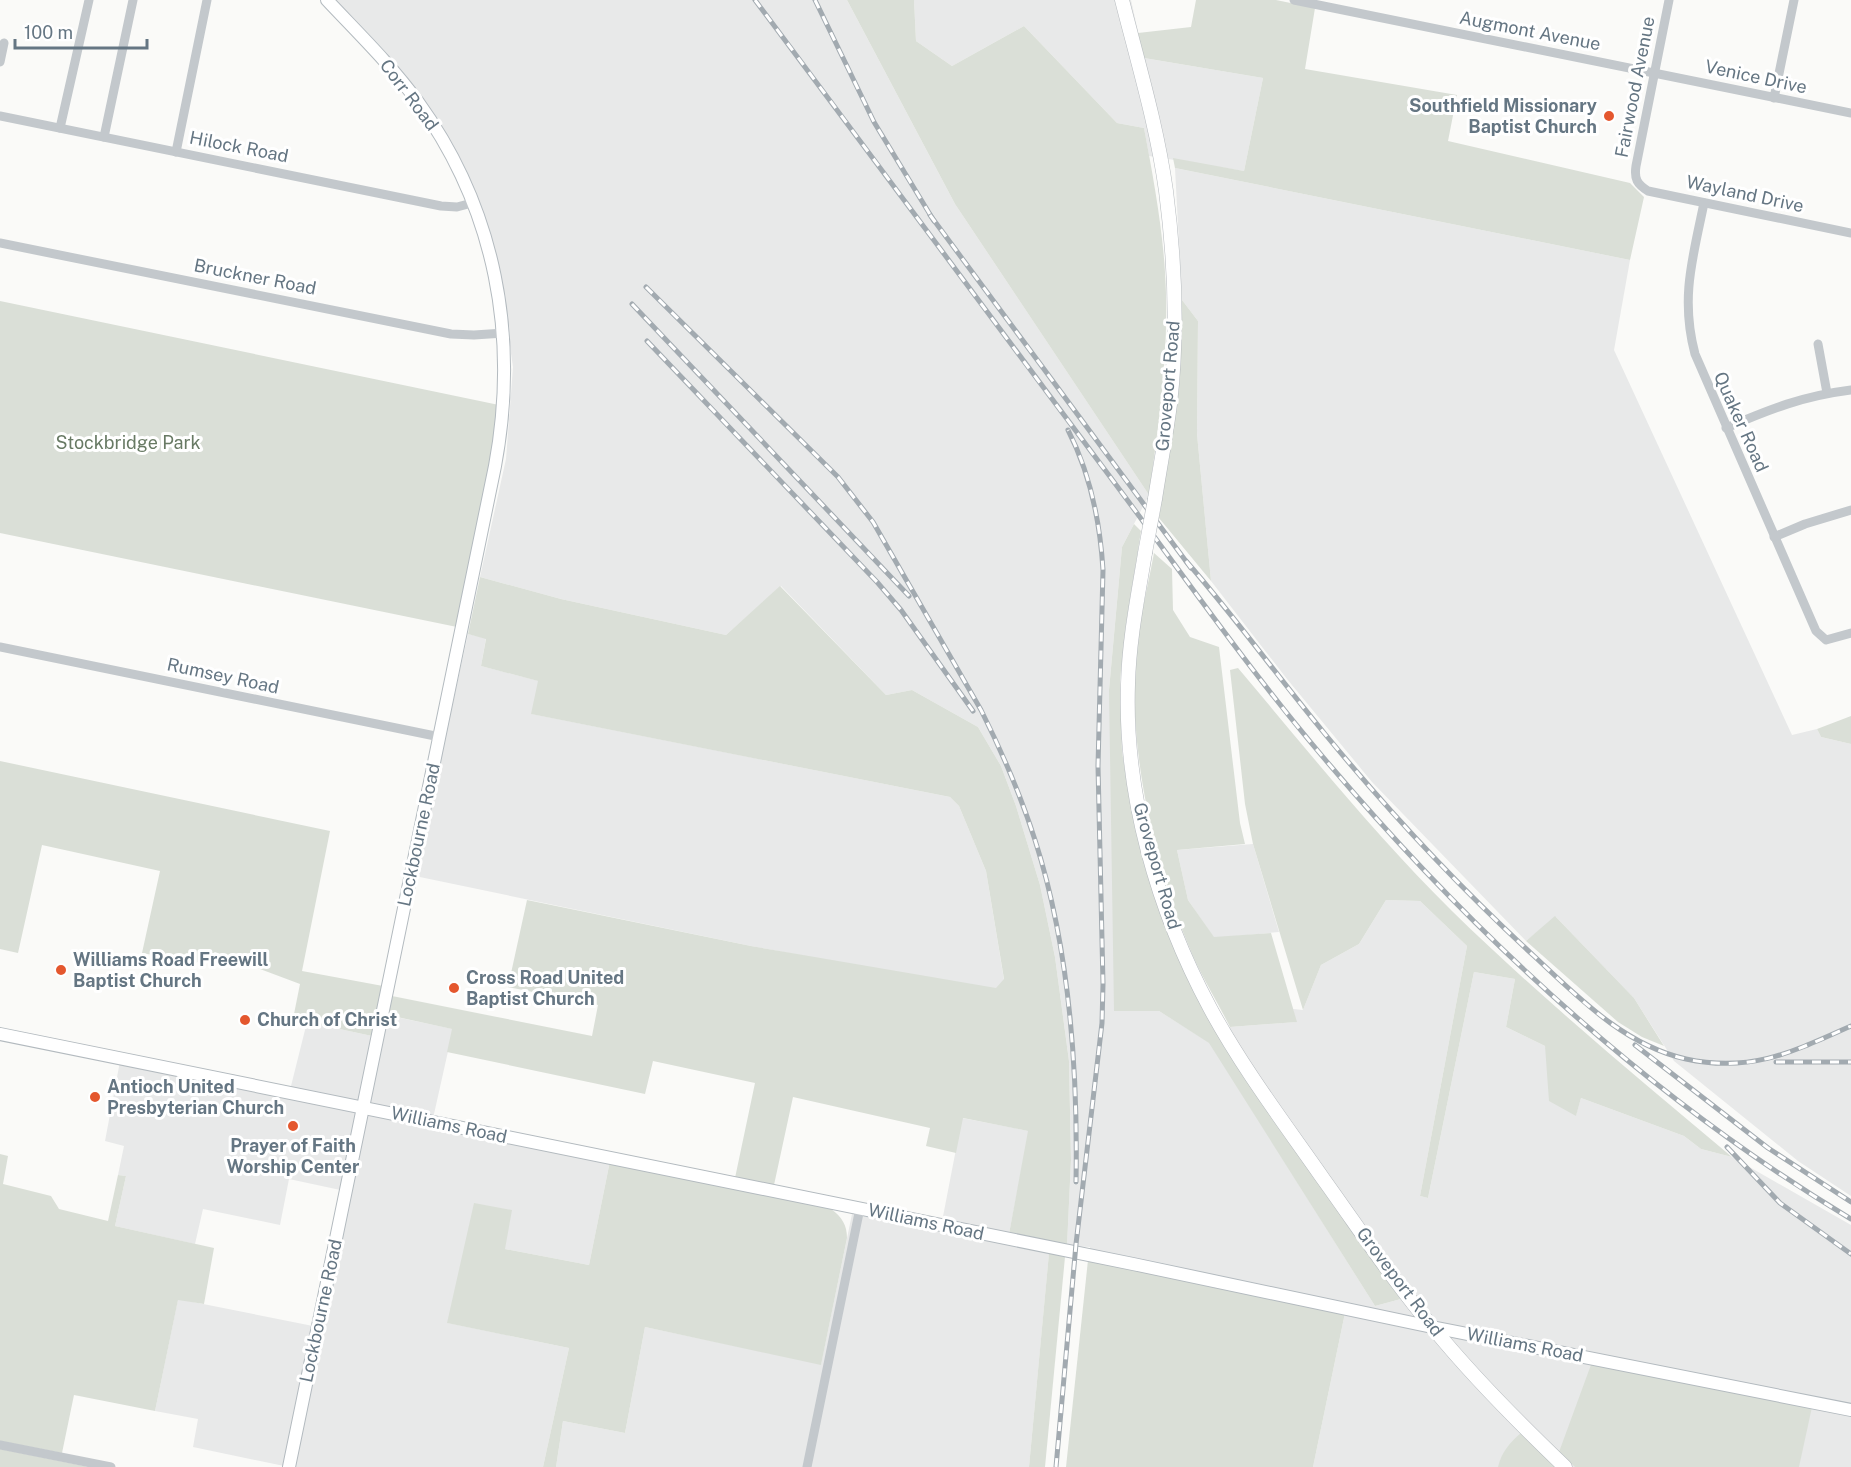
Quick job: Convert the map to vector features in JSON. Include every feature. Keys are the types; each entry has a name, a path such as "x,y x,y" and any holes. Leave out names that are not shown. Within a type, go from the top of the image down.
{"main road":[{"name":"Corr Road","path":"327,0 384,61 417,101 451,156 472,203"},
{"name":"Groveport Road","path":"1122,0 1158,143 1172,248 1173,368 1168,417 1129,654 1128,728 1142,822 1165,903 1202,991 1244,1064 1334,1194 1432,1327 1505,1408 1565,1467"},
{"name":"Lockbourne Road","path":"290,1467 500,443 506,382 504,333 492,261 472,203"},
{"name":"Williams Road","path":"0,1034 860,1208 1432,1327 1851,1410"}],"street":[{"path":"60,128 89,0"},
{"path":"104,137 133,0"},
{"path":"176,152 207,0"},
{"name":"Augmont Avenue","path":"1294,0 1654,73"},
{"name":"Fairwood Avenue","path":"1636,181 1636,166 1669,0"},
{"path":"1774,98 1794,0"},
{"path":"0,62 4,42"},
{"name":"Venice Drive","path":"1654,73 1851,114"},
{"name":"Hilock Road","path":"0,116 441,206 457,207 472,203"},
{"name":"Wayland Drive","path":"1636,181 1648,191 1851,233"},
{"name":"Quaker Road","path":"1704,203 1689,274 1687,320 1701,371 1816,631 1826,640 1851,633"},
{"name":"Bruckner Road","path":"0,243 451,334 504,333"},
{"path":"1818,344 1827,393"},
{"path":"1726,428 1803,398 1851,390"},
{"path":"1774,537 1805,524 1851,510"},
{"name":"Rumsey Road","path":"0,647 440,737"},
{"path":"807,1467 860,1208"},
{"path":"0,1445 111,1467"}],"shaded area":[{"path":"335,0 847,0 955,204 1149,495 1122,547 1109,690 1159,1011 1210,1043 1375,1306 1401,1299 1276,1124 1215,1031 1230,1027 1296,1022 1293,1009 1303,1010 1321,965 1359,944 1386,900 1420,901 1467,946 1420,1196 1428,1198 1474,972 1515,979 1506,1027 1545,1046 1576,1115 1581,1098 1684,1136 1701,1149 1732,1157 1851,1225 1851,1467 1313,1467 1345,1313 1088,1260 1090,1247 1067,1246 1071,1160 1069,1061 1055,957 1040,885 1001,766 978,727 912,690 886,695 781,586 726,635 561,599 480,577 506,459 513,367 497,257 480,203 443,132 420,96 379,46"},
{"path":"914,0 1131,0 1144,58 1263,78 1244,171 1149,156 1144,128 1117,123 1024,26 952,66 916,41"},
{"path":"1175,168 1630,260 1614,350 1792,735 1817,729 1821,737 1851,744 1851,1196 1798,1161 1674,1061 1634,998 1556,917 1526,941 1372,782 1287,679 1211,581 1197,434 1198,321 1182,300"},
{"path":"468,634 486,638 481,666 539,681 532,714 950,797 959,806 986,871 1004,980 996,989 826,960 415,876"},
{"path":"1253,844 1279,932 1214,938 1188,900 1177,850"},
{"path":"377,1013 453,1029 432,1123 610,1161 589,1265 505,1249 448,1323 569,1348 543,1467 289,1467 193,1447 198,1419 155,1411 178,1299 318,1327 345,1191 289,1179 280,1225 203,1209 195,1244 115,1226 126,1176 118,1175 124,1146 105,1141 121,1056 290,1090 307,1022 372,1036"},
{"path":"962,1118 1029,1131 1009,1234 1050,1243 1029,1467 556,1467 563,1421 625,1433 645,1327 821,1364 852,1214 940,1232"}],"green space":[{"path":"847,0 914,0 916,41 952,66 1024,26 1117,123 1144,128 1164,254 1166,300 1163,384 1149,495 955,204"},
{"path":"1196,0 1276,0 1315,8 1305,69 1457,95 1448,141 1630,183 1644,197 1630,260 1175,168 1173,158 1244,171 1263,78 1144,58 1138,33 1191,27"},
{"path":"1182,300 1198,321 1197,434 1211,581 1159,518 1177,402"},
{"name":"Stockbridge Park","path":"0,301 499,405 497,428 457,627 0,533"},
{"path":"1134,524 1141,531 1126,624 1120,680 1122,751 1130,803 1153,888 1215,1031 1276,1124 1401,1299 1375,1306 1209,1043 1159,1011 1114,1011 1109,690 1122,547"},
{"path":"1154,553 1172,569 1173,610 1190,637 1219,647 1240,823 1245,844 1177,850 1188,900 1214,937 1271,933 1297,1022 1230,1027 1198,967 1184,934 1161,865 1144,792 1135,719 1134,684 1138,635"},
{"path":"480,577 561,599 726,635 780,586 886,695 912,690 978,727 1001,766 1016,806 1040,885 1055,957 1069,1061 1071,1160 1067,1246 1009,1234 1028,1131 963,1118 956,1153 926,1146 930,1128 793,1097 774,1185 735,1178 755,1083 653,1061 645,1094 447,1052 452,1029 388,1015 392,996 592,1036 598,1005 508,987 527,900 751,946 996,988 1004,979 986,871 959,806 950,797 531,714 538,681 481,666 486,639 468,634"},
{"path":"1238,668 1369,823 1452,911 1555,1006 1732,1157 1701,1149 1684,1136 1581,1098 1576,1116 1549,1101 1545,1046 1506,1027 1515,979 1474,972 1428,1198 1420,1196 1467,946 1420,901 1386,900 1359,944 1321,965 1303,1010 1253,844 1245,804 1230,670"},
{"path":"1851,716 1851,744 1821,737 1817,729"},
{"path":"0,761 330,831 302,971 383,986 372,1036 293,1019 300,984 215,952 196,963 142,953 160,871 42,845 18,953 0,949"},
{"path":"1555,916 1634,998 1664,1046 1642,1037 1618,1022 1526,941"},
{"path":"0,1154 8,1156 3,1184 51,1196 59,1209 108,1221 118,1175 126,1176 115,1226 214,1248 204,1304 178,1300 155,1411 74,1395 62,1453 0,1441"},
{"path":"610,1161 831,1209 838,1215 845,1225 847,1238 821,1365 645,1327 625,1433 563,1421 556,1467 543,1467 569,1348 447,1323 474,1203 512,1210 505,1249 589,1265"},
{"path":"1049,1253 1065,1257 1045,1467 1029,1467"},
{"path":"1088,1260 1345,1313 1313,1467 1066,1467"},
{"path":"1592,1362 1812,1407 1799,1467 1575,1467 1559,1452"},
{"path":"1521,1433 1555,1467 1498,1467 1506,1448"},
{"path":"0,1449 89,1467 0,1467"}],"railway":[{"path":"755,0 1238,650 1294,722 1381,823 1503,950 1635,1067 1705,1121 1777,1172 1851,1219"},
{"path":"815,0 874,122 934,221"},
{"path":"930,215 1191,568"},
{"path":"646,287 838,477 873,522 989,726 1030,824 1047,881 1056,923 1073,1053 1076,1182"},
{"path":"632,304 909,596"},
{"path":"647,341 877,582 901,610 973,711"},
{"path":"1056,1467 1076,1244 1102,1023 1103,984 1098,766 1103,570 1093,498 1076,446 1068,430"},
{"path":"1186,561 1325,734 1426,849 1506,930 1603,1018 1642,1043 1663,1052 1709,1063 1751,1062 1771,1058 1851,1026"},
{"path":"1635,1045 1768,1148 1851,1202"},
{"path":"1776,1062 1851,1062"},
{"path":"1727,1147 1780,1203 1851,1254"}],"place":[{"name":"Southfield Missionary Baptist Church","path":"1609,116"},
{"name":"Williams Road Freewill Baptist Church","path":"61,970"},
{"name":"Cross Road United Baptist Church","path":"454,988"},
{"name":"Church of Christ","path":"245,1020"},
{"name":"Antioch United Presbyterian Church","path":"95,1097"},
{"name":"Prayer of Faith Worship Center","path":"293,1126"}]}
